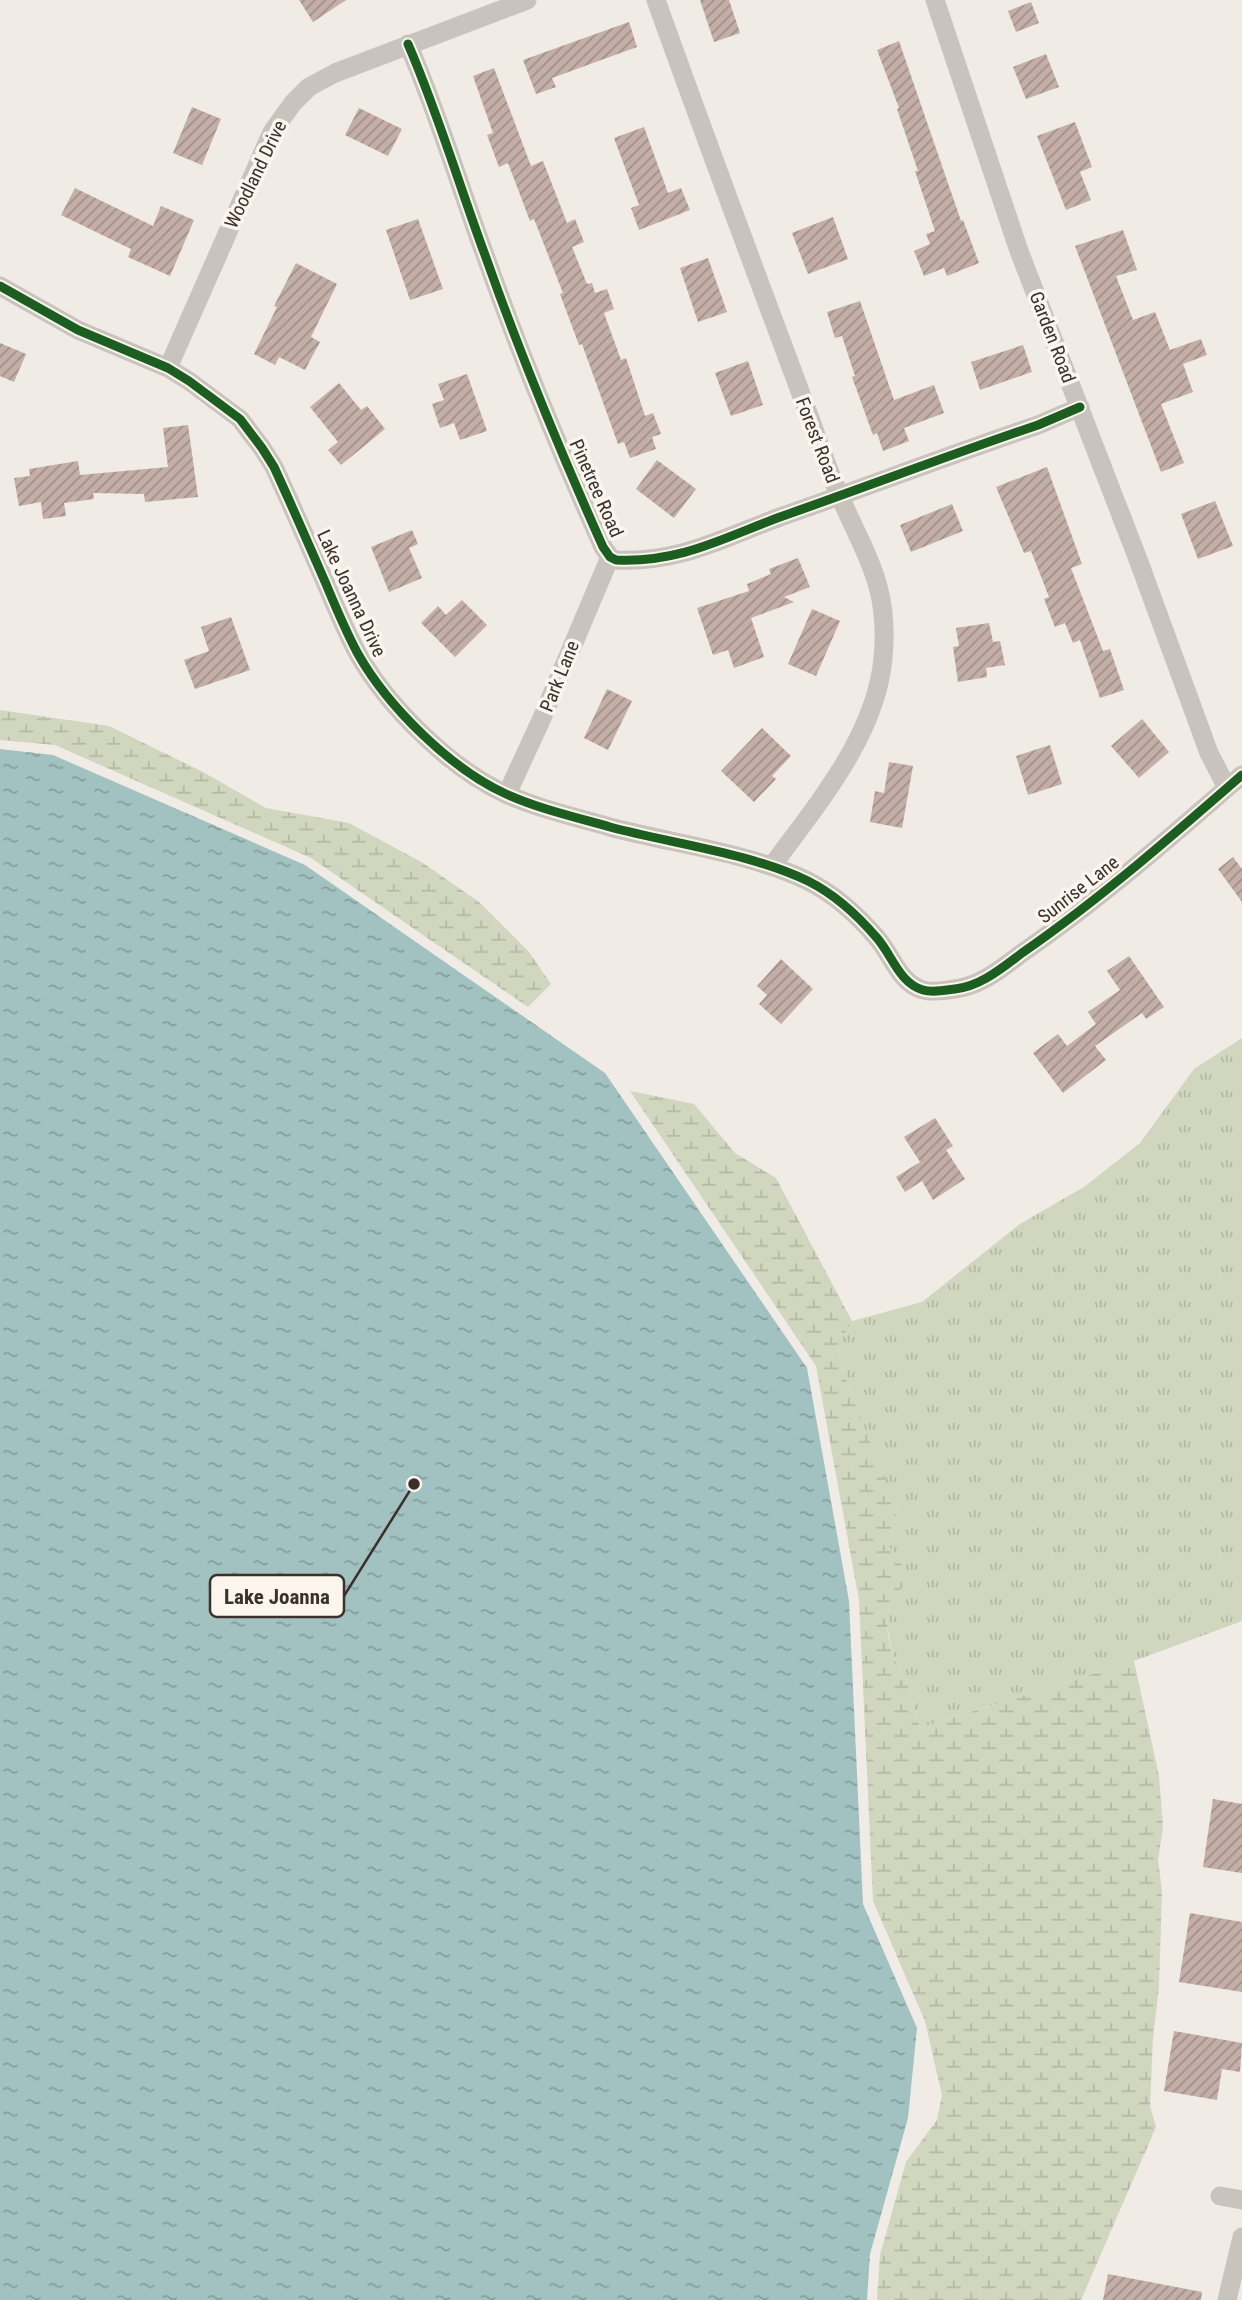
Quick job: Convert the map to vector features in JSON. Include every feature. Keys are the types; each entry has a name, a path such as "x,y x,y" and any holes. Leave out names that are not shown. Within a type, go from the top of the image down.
{"street":[{"name":"Woodland Drive","path":"168,368 252,173 272,132 293,103 309,87 335,73 527,0"},
{"name":"Forest Road","path":"656,0 839,496 876,575 882,596 885,623 883,660 876,695 864,728 847,759 772,866"},
{"name":"Garden Road","path":"935,0 1019,251 1209,752 1235,781"},
{"name":"Pinetree Road","path":"408,44 426,87 485,257 560,452 610,557 633,561 667,557 709,546 1038,425 1080,407"},
{"name":"Lake Joanna Drive","path":"0,286 78,330 168,368 240,419 262,448 298,517 359,656 385,692 415,726 454,761 482,781 507,794 548,809 647,837 772,866 811,883 841,904 877,937 897,970 918,987"},
{"name":"Park Lane","path":"507,794 610,557"},
{"name":"Sunrise Lane","path":"918,987 929,991 958,989 985,980 1061,926 1235,781"},
{"path":"1220,2196 1242,2200"},
{"path":"1227,2300 1242,2237"}],"green space":[{"path":"0,710 109,726 203,772 266,808 349,823 423,863 479,902 529,952 551,984 528,1007 311,858 55,745 0,740"},
{"path":"1242,1038 1242,1621 1134,1661 920,1728 907,1680 901,1679 888,1632 889,1599 897,1556 889,1547 897,1510 893,1507 847,1383 837,1344 852,1321 922,1302 1020,1224 1084,1187 1140,1143 1194,1069"},
{"path":"630,1091 694,1104 735,1153 776,1178 852,1321 837,1345 847,1383 897,1510 889,1547 897,1556 909,1583 890,1597 888,1633 901,1679 907,1680 920,1728 1134,1661 1159,1776 1163,1827 1158,1860 1162,1891 1159,1987 1153,2038 1150,2106 1156,2127 1081,2300 877,2300 880,2255 906,2162 937,2120 942,2095 925,2021 873,1901 859,1600 816,1366"}],"water":[{"path":"0,749 53,755 305,865 605,1073 807,1368 849,1601 863,1904 917,2028 908,2118 870,2254 867,2300 0,2300"}],"building":[{"path":"299,0 346,0 313,22"},
{"path":"700,0 729,0 740,33 714,42"},
{"path":"1031,2 1039,23 1016,32 1008,11"},
{"path":"629,22 637,47 552,78 556,87 536,94 523,60"},
{"path":"899,41 961,221 963,220 979,263 947,276 944,268 924,276 914,251 930,244 926,234 935,231 915,171 918,171 897,109 899,108 877,50"},
{"path":"1046,54 1059,87 1026,99 1013,67"},
{"path":"494,68 531,166 543,161 567,223 575,219 584,242 572,247 587,284 592,283 595,293 607,289 614,309 604,313 621,360 626,358 645,416 653,413 661,434 652,437 656,449 630,458 624,442 618,444 534,219 530,221 508,163 499,167 487,135 493,133 473,76"},
{"path":"192,107 221,119 202,165 173,153"},
{"path":"359,108 402,129 388,156 345,135"},
{"path":"1075,122 1092,167 1080,172 1091,200 1066,210 1037,136"},
{"path":"644,127 668,193 681,188 690,210 639,230 631,208 639,205 614,138"},
{"path":"75,188 153,226 161,206 194,220 170,276 128,257 131,249 61,215"},
{"path":"833,217 848,259 808,274 792,233"},
{"path":"418,219 443,289 410,300 386,230"},
{"path":"1123,230 1137,270 1116,276 1133,320 1155,312 1170,350 1201,339 1207,355 1183,364 1193,392 1161,404 1184,463 1161,472 1075,246"},
{"path":"708,258 727,312 698,322 680,268"},
{"path":"296,263 337,284 311,337 320,342 305,370 279,357 275,365 254,354"},
{"path":"860,301 894,400 934,385 944,413 904,428 909,441 883,451 877,433 873,435 852,377 855,376 842,336 835,338 827,312"},
{"path":"0,343 26,354 14,382 0,376"},
{"path":"1023,345 1032,372 980,390 971,362"},
{"path":"748,361 763,405 731,416 715,373"},
{"path":"467,374 487,431 460,440 454,423 440,428 432,404 444,400 438,384"},
{"path":"339,383 361,410 367,406 385,429 341,465 328,450 338,442 310,407"},
{"path":"188,425 198,497 145,502 144,494 93,493 94,499 64,503 66,516 43,519 41,502 19,506 14,478 30,476 29,469 78,461 80,475 168,467 163,428"},
{"path":"657,460 696,489 674,518 636,489"},
{"path":"1047,467 1082,564 1071,568 1103,651 1110,649 1124,690 1100,698 1080,640 1073,643 1065,623 1055,627 1044,599 1049,597 1031,551 1024,553 996,487"},
{"path":"1215,501 1233,546 1198,559 1181,514"},
{"path":"952,504 963,531 911,552 900,525"},
{"path":"412,530 418,544 409,548 422,578 389,592 371,547"},
{"path":"798,558 810,587 784,597 794,602 751,618 764,657 734,668 728,650 713,655 697,608 749,591 747,584 771,574 769,569"},
{"path":"462,600 487,625 455,657 421,623 438,606 446,615"},
{"path":"812,609 840,621 816,676 788,664"},
{"path":"231,617 250,670 195,689 184,660 209,651 201,627"},
{"path":"989,623 993,642 1000,641 1005,665 986,668 987,677 958,682 953,647 959,646 956,628"},
{"path":"607,689 632,701 608,750 584,738"},
{"path":"1142,719 1169,752 1139,778 1111,746"},
{"path":"762,728 791,756 772,776 776,779 754,802 721,771"},
{"path":"1050,745 1062,784 1028,795 1016,756"},
{"path":"889,762 913,766 902,828 870,822 875,791 884,793"},
{"path":"1233,857 1242,869 1242,902 1218,869"},
{"path":"1129,956 1164,1007 1146,1019 1142,1013 1095,1046 1106,1060 1063,1093 1033,1053 1058,1034 1067,1046 1096,1024 1088,1012 1120,990 1107,971"},
{"path":"781,959 813,989 781,1024 759,1004 767,995 757,986"},
{"path":"935,1118 953,1146 946,1150 965,1179 933,1200 922,1181 905,1192 896,1177 920,1162 904,1137"},
{"path":"1213,1799 1242,1804 1242,1873 1203,1867"},
{"path":"1190,1913 1242,1922 1242,1992 1179,1982"},
{"path":"1174,2031 1242,2043 1240,2072 1222,2069 1217,2100 1164,2091"},
{"path":"1108,2274 1202,2292 1201,2300 1103,2300"}],"cycle path":[{"path":"408,44 526,366 587,511 610,557 616,560 661,558 701,548 1038,425 1080,407"},
{"path":"0,286 78,330 168,368 240,419 274,467 358,654 386,695 443,753 485,783 544,808 610,827 737,856 808,881 837,899 854,914 877,938 902,975 923,990 939,991 965,987 999,970 1107,889 1242,775"}],"place":[{"name":"Lake Joanna","path":"414,1484"}]}
